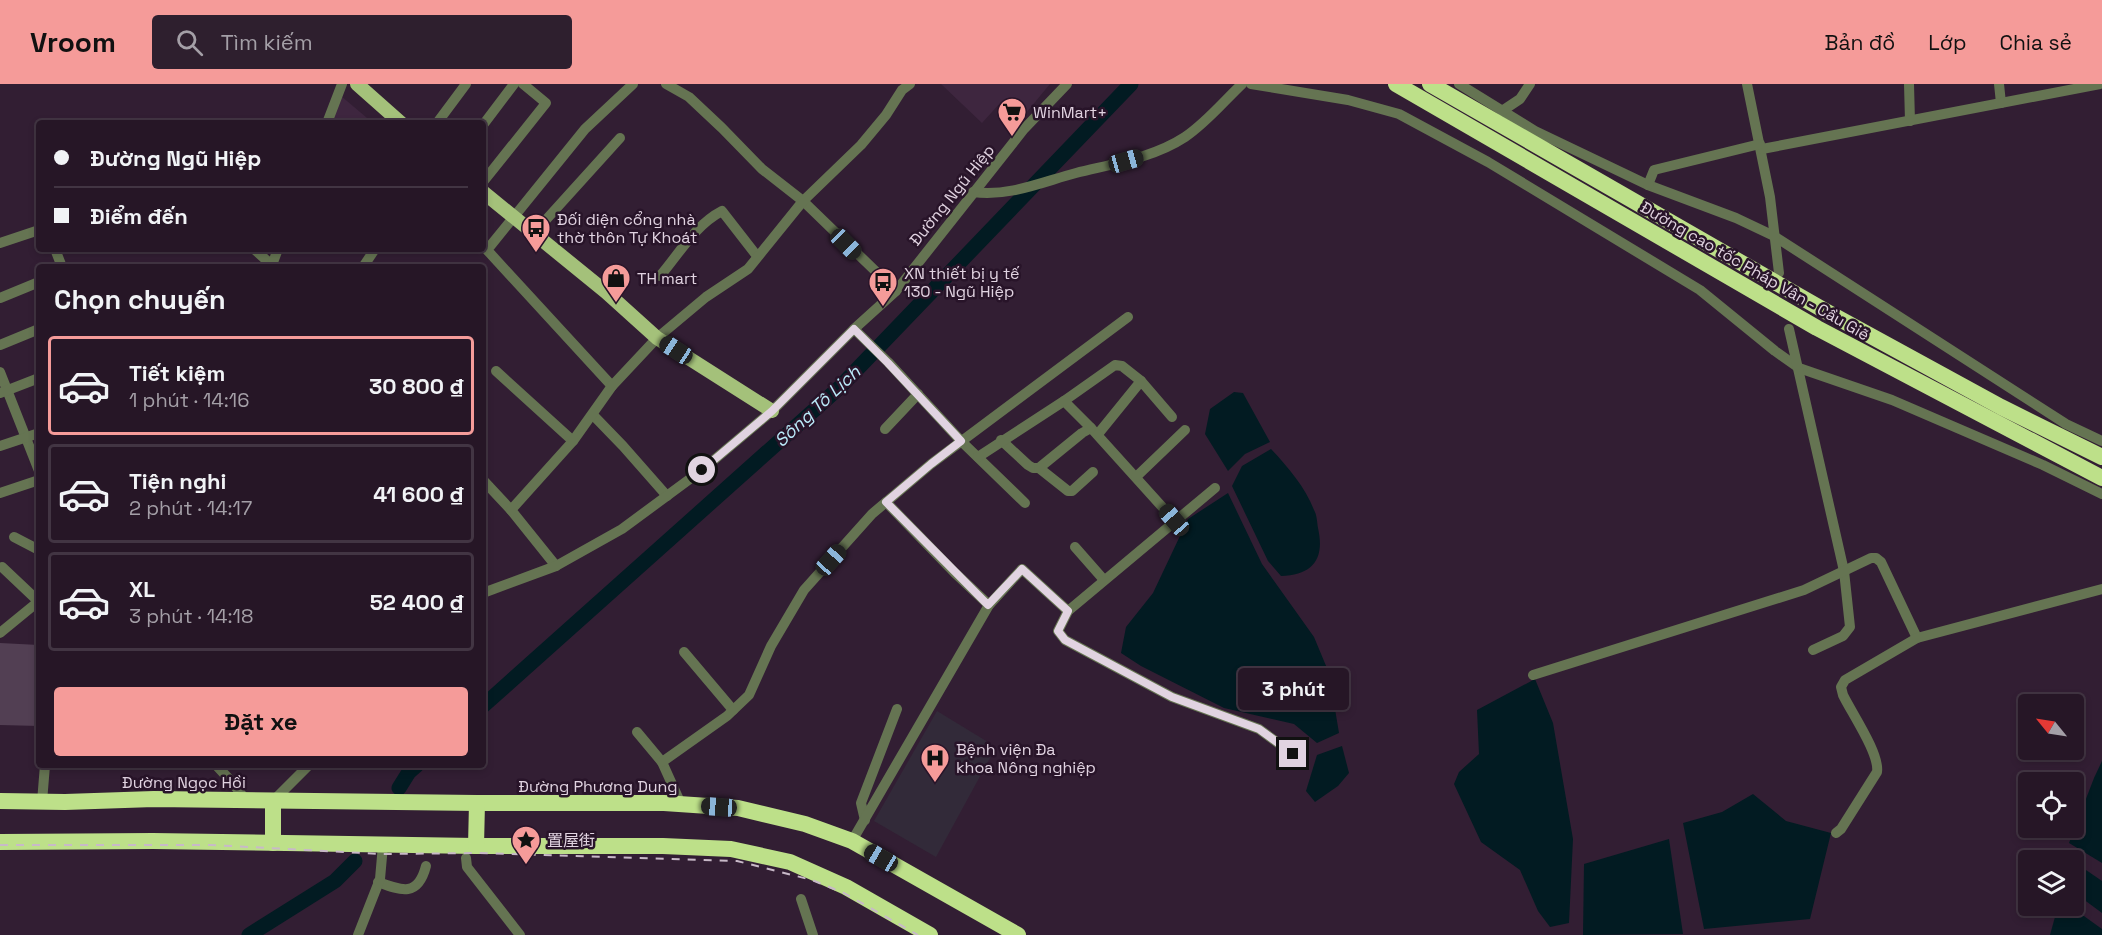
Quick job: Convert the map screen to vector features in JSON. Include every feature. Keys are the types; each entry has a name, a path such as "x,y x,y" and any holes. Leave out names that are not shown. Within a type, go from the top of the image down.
{"highway":[{"name":"Đường cao tốc Pháp Vân - Cầu Giẽ","path":"1396,84 1817,328 2102,478"},
{"name":"Đường cao tốc Pháp Vân - Cầu Giẽ","path":"1430,84 1848,323 2001,407 2102,457"},
{"name":"Đường Ngọc Hồi","path":"0,801 154,799 400,802"},
{"path":"273,801 273,843"},
{"name":"Đường Phương Dung","path":"400,802 681,804 738,808 805,824 852,841 1018,935"},
{"path":"471,852 477,803"},
{"path":"0,842 153,841 352,844 471,852 651,846 731,849 790,862 846,887 930,935"}],"main road":[{"path":"357,84 398,120"},
{"path":"486,194 606,292 657,338 772,411"}],"street":[{"path":"328,120 342,84"},
{"path":"438,120 466,84"},
{"path":"486,121 514,84"},
{"path":"486,178 546,103 523,84"},
{"path":"612,386 487,250 585,129 633,84"},
{"path":"666,84 689,97 762,169 803,201 896,291"},
{"path":"511,510 573,441 612,386 657,338 705,297 748,269 803,201 861,145 886,115 902,90 910,84"},
{"name":"Đường Ngũ Hiệp","path":"486,592 556,566 622,529 702,470 772,411 858,333 896,291 1024,129 1067,84"},
{"path":"1251,84 1348,100 1399,114 1488,162 1700,290 1799,368 1893,400 2043,465 2102,494"},
{"path":"1459,84 1535,131 1648,185 1736,218 1774,236 2066,424 2102,441"},
{"path":"1502,111 1520,99 1530,84"},
{"path":"1747,84 1761,146 1779,273"},
{"path":"1909,84 1910,121"},
{"path":"1999,84 2001,103"},
{"path":"1648,185 1654,170 1761,146 2001,103 2059,87 2094,84"},
{"path":"973,192 992,194 1028,187 1160,151 1184,138 1208,120 1238,88"},
{"path":"534,233 620,138"},
{"path":"660,276 692,235 714,215 722,211 757,256"},
{"path":"0,243 36,231"},
{"path":"257,252 271,264"},
{"path":"0,298 36,283"},
{"path":"662,762 733,710 749,694 771,646 804,590 872,514 931,464 1128,317"},
{"path":"1790,329 1844,571 1850,627 1843,636 1813,650"},
{"path":"0,345 36,330"},
{"path":"858,333 961,441 1025,503"},
{"path":"978,457 1115,366 1122,366 1141,381 1172,417"},
{"path":"496,371 573,441"},
{"path":"0,372 4,391 36,463"},
{"path":"4,391 36,379"},
{"path":"1001,440 1028,465 1039,468 1094,431 1141,381"},
{"path":"885,429 918,394"},
{"path":"1064,401 1174,520"},
{"path":"593,415 624,446 667,496"},
{"path":"1136,477 1185,430"},
{"path":"0,446 36,433"},
{"path":"1039,468 1068,491 1093,472"},
{"path":"0,493 36,481"},
{"path":"486,483 556,566"},
{"path":"1215,488 1068,611 1058,631 1065,640 1172,697 1259,729 1293,754"},
{"path":"886,502 988,605"},
{"path":"14,537 36,548"},
{"path":"1075,547 1104,580"},
{"path":"1533,675 1803,590 1871,558 1878,559 1917,638"},
{"path":"2,567 36,599"},
{"path":"852,841 988,605 1022,569 1068,611"},
{"path":"1836,833 1841,829 1877,772 1878,766 1843,695 1842,684 1854,673 1917,638 2102,589"},
{"path":"0,633 36,603"},
{"path":"684,652 733,710"},
{"path":"865,820 861,803 897,709"},
{"path":"637,732 662,762 681,804"},
{"path":"42,802 45,768"},
{"path":"222,768 246,800"},
{"path":"273,801 306,768"},
{"path":"358,935 378,882 383,845"},
{"path":"471,852 466,867 520,935"},
{"path":"378,882 399,890 411,888 423,877 426,866"},
{"path":"801,899 813,935"}],"shaded area":[{"path":"941,84 1050,84 1021,119 1001,102 982,123"},
{"path":"341,96 369,120 332,120"},
{"path":"0,643 36,645 36,726 0,725"},
{"name":"Bệnh viện Đa khoa Nông nghiệp","path":"937,711 996,747 936,857 874,821"}],"water":[{"path":"1234,392 1243,393 1270,442 1245,454 1228,471 1205,434 1210,409"},
{"path":"1271,449 1301,485 1317,519 1320,539 1318,557 1309,569 1292,575 1281,576 1268,561 1232,486 1242,466"},
{"path":"1228,493 1262,564 1314,637 1329,673 1339,733 1317,743 1294,724 1224,708 1141,666 1121,653 1126,627 1153,593 1188,519"},
{"path":"1535,679 1553,723 1573,839 1569,923 1550,927 1538,911 1520,870 1481,842 1454,784 1459,772 1479,754 1477,710"},
{"path":"1342,746 1349,773 1338,786 1315,802 1306,791 1317,755"},
{"path":"2102,761 2102,863 2069,843 2071,838 2084,838 2084,804"},
{"path":"1753,794 1786,821 1831,833 1810,919 1704,929 1683,823 1722,812"},
{"path":"1669,839 1683,934 1583,935 1584,864"},
{"path":"2086,870 2102,881 2102,913 2084,900"},
{"path":"2055,916 2084,916 2102,929 2102,935 2050,935"}],"waterway":[{"name":"Sông Tô Lịch","path":"486,703 840,387 1131,84"},
{"name":"Sông Tô Lịch","path":"399,788 414,768"},
{"name":"Sông Tô Lịch","path":"249,935 335,881 355,861"}],"railway":[{"path":"0,845 212,845 381,854 478,853 737,861 812,880 844,893 918,935"}],"place":[{"name":"WinMart+","path":"1012,138"},
{"name":"Đối diện cổng nhà thờ thôn Tự Khoát","path":"536,254"},
{"name":"TH mart","path":"616,304"},
{"name":"XN thiết bị y tế 130 - Ngũ Hiệp","path":"883,308"},
{"name":"Bệnh viện Đa khoa Nông nghiệp","path":"935,784"},
{"name":"置屋街","path":"526,866"}],"route":[{"path":"702,470 772,411 854,329 961,441 886,502 988,605 1022,569 1068,611 1058,631 1065,640 1172,697 1259,729 1293,754"}]}
